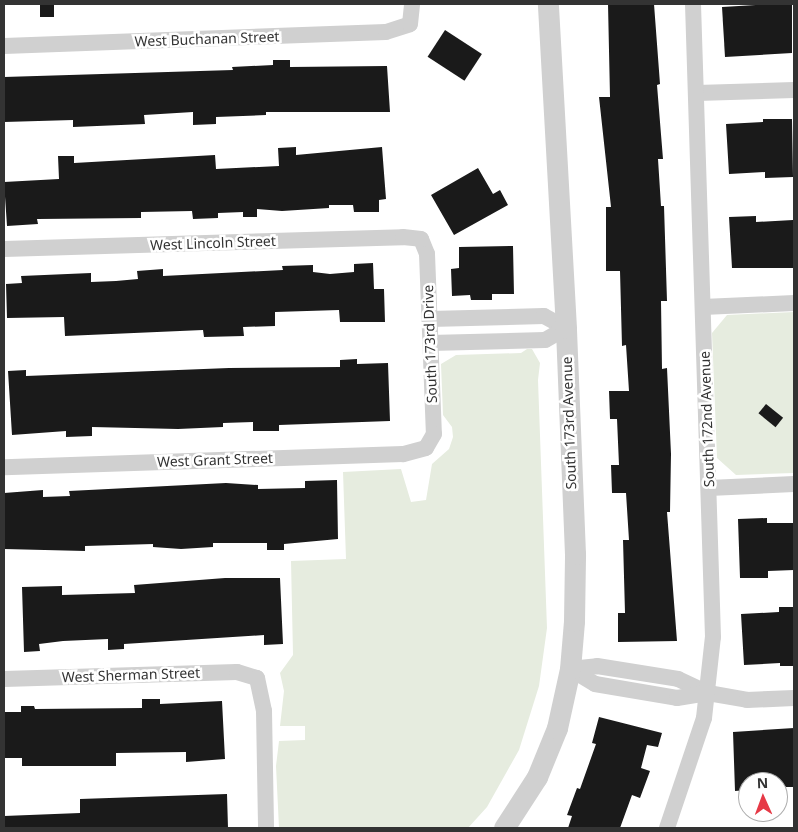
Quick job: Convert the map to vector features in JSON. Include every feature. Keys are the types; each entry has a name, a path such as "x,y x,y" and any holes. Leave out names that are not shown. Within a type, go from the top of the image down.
{"street":[{"name":"West Buchanan Street","path":"4,46 386,32 410,24 412,4"},
{"name":"South 173rd Avenue","path":"504,828 537,777 551,744 570,669 575,554 566,328 548,4"},
{"name":"South 172nd Avenue","path":"667,828 704,718 713,637 693,4"},
{"path":"697,93 794,90"},
{"name":"West Lincoln Street","path":"4,249 403,237 421,239"},
{"name":"South 173rd Drive","path":"421,239 427,254 434,434 426,448"},
{"path":"703,307 794,303"},
{"path":"430,319 544,316 566,328"},
{"path":"430,343 545,340 566,328"},
{"name":"West Grant Street","path":"4,467 403,454 426,448"},
{"path":"709,488 794,484"},
{"path":"570,669 597,666 678,679 708,693 747,700 794,698"},
{"name":"West Sherman Street","path":"4,679 237,672 257,678 264,711 266,828"}],"shaded area":[{"path":"794,312 794,473 736,475 717,458 712,333 727,315"},
{"path":"527,349 532,349 540,363 538,380 547,628 539,686 519,750 487,807 468,828 279,828 276,766 279,741 305,740 305,726 280,726 284,691 280,673 293,655 291,561 346,559 343,472 401,469 411,502 426,500 432,464 449,449 453,437 452,427 443,415 441,364 456,355 521,353"}],"building":[{"path":"40,4 54,4 54,17 40,17"},
{"path":"608,4 654,4 660,84 657,85 663,159 658,159 661,206 664,206 667,301 661,301 662,369 667,368 671,454 670,512 667,512 677,641 618,642 618,613 625,613 623,540 629,540 626,493 612,493 611,465 619,465 617,419 610,419 609,391 629,391 626,345 622,346 620,271 606,271 606,207 611,207 599,97 610,97"},
{"path":"792,4 792,53 725,57 722,7"},
{"path":"445,30 482,54 464,81 428,57"},
{"path":"273,60 290,60 290,67 387,66 390,112 266,112 266,115 216,117 216,124 193,125 193,112 144,115 145,124 73,127 73,120 4,122 4,77 233,70 232,67 273,65"},
{"path":"763,119 792,119 793,177 765,178 765,172 729,174 726,124 763,122"},
{"path":"296,147 296,155 382,147 386,199 379,200 379,212 354,212 353,205 329,205 329,208 282,211 257,209 257,217 243,217 243,212 218,213 218,218 193,219 192,211 141,212 141,218 37,219 38,224 7,226 4,182 59,179 58,156 74,156 74,163 215,155 216,169 279,166 278,148"},
{"path":"478,168 493,194 500,190 508,205 454,235 431,195"},
{"path":"756,216 756,222 793,220 794,268 732,268 729,217"},
{"path":"513,246 514,294 492,294 492,300 471,300 470,295 452,296 451,269 459,268 459,247"},
{"path":"373,263 374,289 384,289 385,322 340,322 339,310 275,312 275,326 243,327 244,336 204,337 203,330 65,336 64,317 7,318 6,284 22,283 21,276 91,273 91,282 138,279 137,271 163,269 163,276 283,270 282,266 313,265 313,272 330,274 354,272 354,264"},
{"path":"357,359 357,364 388,363 390,421 279,425 279,431 253,431 253,422 223,423 223,427 178,429 92,427 92,436 66,437 66,431 12,435 8,371 26,370 26,376 229,368 340,367 340,360"},
{"path":"766,404 783,418 776,427 758,413"},
{"path":"337,480 338,539 284,544 284,550 267,550 267,543 213,543 213,547 181,549 153,547 153,544 85,546 85,551 4,549 4,493 43,490 43,497 70,496 69,491 226,483 258,485 258,489 305,488 305,481"},
{"path":"767,518 767,523 794,523 794,570 768,571 768,578 740,578 738,519"},
{"path":"225,578 280,578 283,644 264,645 264,635 124,644 124,649 108,650 108,639 39,644 40,651 24,652 22,587 62,586 62,595 135,593 134,585"},
{"path":"779,607 794,607 794,666 780,666 780,663 744,665 741,614 779,612"},
{"path":"142,699 160,699 160,704 222,701 225,759 186,762 186,752 116,753 116,766 22,766 22,758 4,758 4,712 21,712 21,706 34,706 35,709 142,708"},
{"path":"599,717 662,733 658,747 647,745 641,768 650,771 640,798 632,795 620,828 568,828 572,816 567,815 577,788 580,789 596,744 592,743"},
{"path":"794,728 794,787 788,787 788,772 738,772 738,791 735,791 733,732"},
{"path":"227,794 228,828 4,828 4,816 80,813 80,799"}]}
